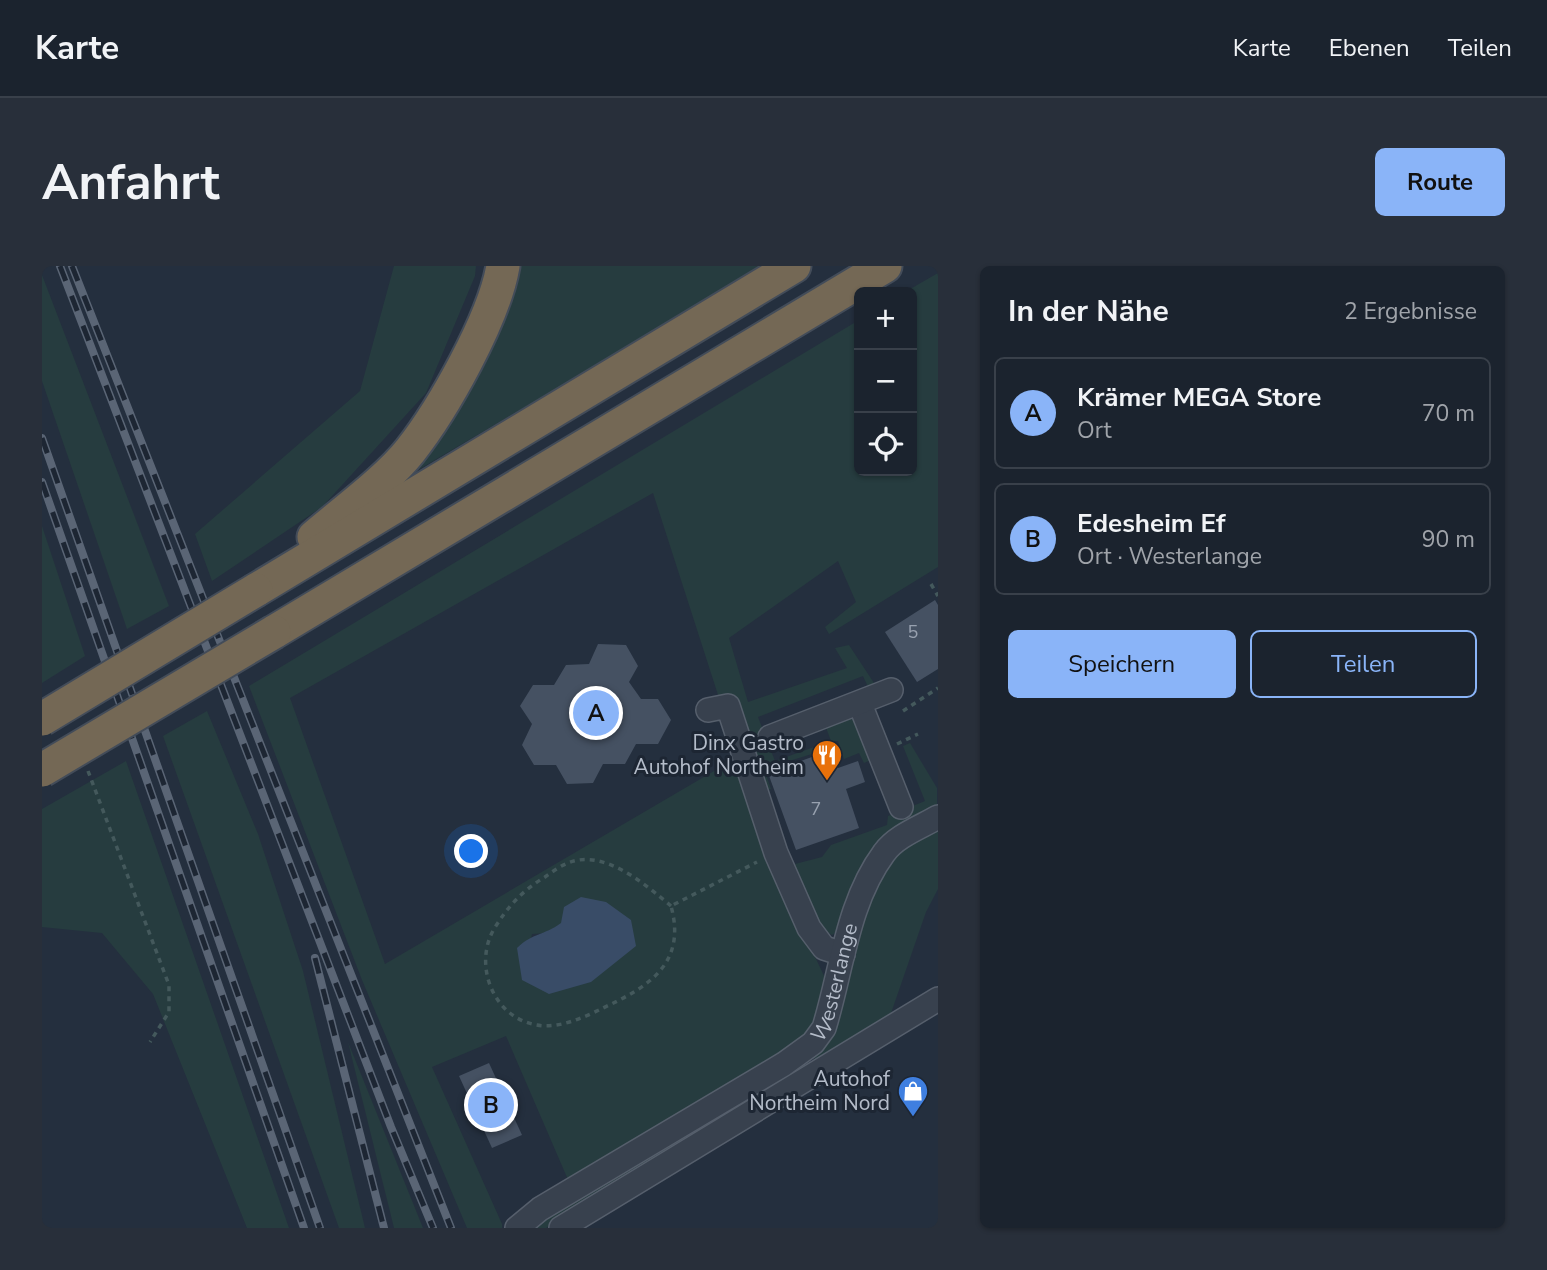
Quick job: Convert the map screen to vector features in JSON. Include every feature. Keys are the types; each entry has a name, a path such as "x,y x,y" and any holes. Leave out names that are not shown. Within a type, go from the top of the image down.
{"highway":[{"path":"256,590 409,453 448,391 482,328 503,266"},
{"path":"42,719 794,266"},
{"path":"42,770 885,266"}],"street":[{"path":"770,737 891,690"},
{"path":"860,704 901,807"},
{"path":"708,710 728,706 776,853 809,928 824,948 843,954"},
{"name":"Westerlange","path":"517,1228 540,1209 784,1064 813,1043 824,1028 856,907 884,853 894,842 938,817"},
{"path":"561,1228 938,999"},
{"path":"784,1064 800,1083"}],"path":[{"path":"931,584 938,596"},
{"path":"903,711 938,688"},
{"path":"83,759 169,985 169,1012 150,1042"},
{"path":"671,906 776,853"},
{"path":"586,859 611,866 632,876 671,906 675,922 674,944 662,970 642,990 589,1015 553,1026 535,1025 522,1020 492,993 486,978 490,937 516,897 568,862 586,859"}],"green space":[{"path":"394,266 476,266 475,276 426,393 322,507 212,581 195,534 360,391"},
{"path":"515,266 765,266 394,484"},
{"path":"938,273 938,567 829,634 825,627 856,602 838,561 729,638 748,702 847,668 835,648 849,645 874,683 869,689 863,676 758,717 775,761 831,741 825,725 854,716 873,759 864,763 859,753 844,759 838,741 832,741 834,747 764,769 771,789 750,794 799,923 826,980 819,1014 807,1038 569,1182 506,1036 432,1067 502,1228 467,1228 362,980 249,686 854,323 854,476 917,476 917,287 914,287","holes":["653,493 738,757 385,964 290,698","562,923 522,980 532,934 548,933"]},
{"path":"42,275 169,606 127,629 42,381"},
{"path":"42,526 85,656 42,683"},
{"path":"207,711 258,834 303,971 365,1228 339,1228 163,736"},
{"path":"910,743 937,788 937,804 882,838 869,860 840,930 832,935 817,925 795,864 822,857 831,845 887,825 888,816 925,801 903,746"},
{"path":"126,761 289,1228 247,1228 153,994 102,933 42,927 42,809"},
{"path":"938,827 938,889 926,912 889,1019 812,1065 872,893 889,863 908,846"},
{"path":"348,1042 423,1228 394,1228"},
{"path":"767,1086 771,1091 546,1228 533,1228 539,1221"}],"water":[{"path":"581,897 606,902 631,920 636,946 591,982 549,994 522,980 517,948 561,923 564,907"}],"building":[{"path":"935,600 938,605 938,669 917,682 885,632"},
{"path":"598,644 626,645 638,666 629,682 641,699 658,699 671,720 658,744 636,744 625,764 603,764 593,783 567,784 556,765 534,765 522,745 532,724 520,706 533,685 554,685 566,665 589,664"},
{"path":"831,750 838,768 858,761 865,782 846,789 859,828 796,850 768,773"},
{"path":"489,1063 522,1135 492,1148 459,1076"}],"railway":[{"path":"60,266 391,1127 433,1228"},
{"path":"72,266 451,1228"},
{"path":"42,438 320,1228"},
{"path":"42,482 304,1228"},
{"path":"315,958 384,1228"}],"place":[{"name":"Krämer MEGA Store","path":"596,713"},
{"name":"Dinx Gastro Autohof Northeim","path":"827,782"},
{"name":"Edesheim Ef","path":"491,1105"},
{"name":"Autohof Northeim Nord","path":"913,1118"}]}
